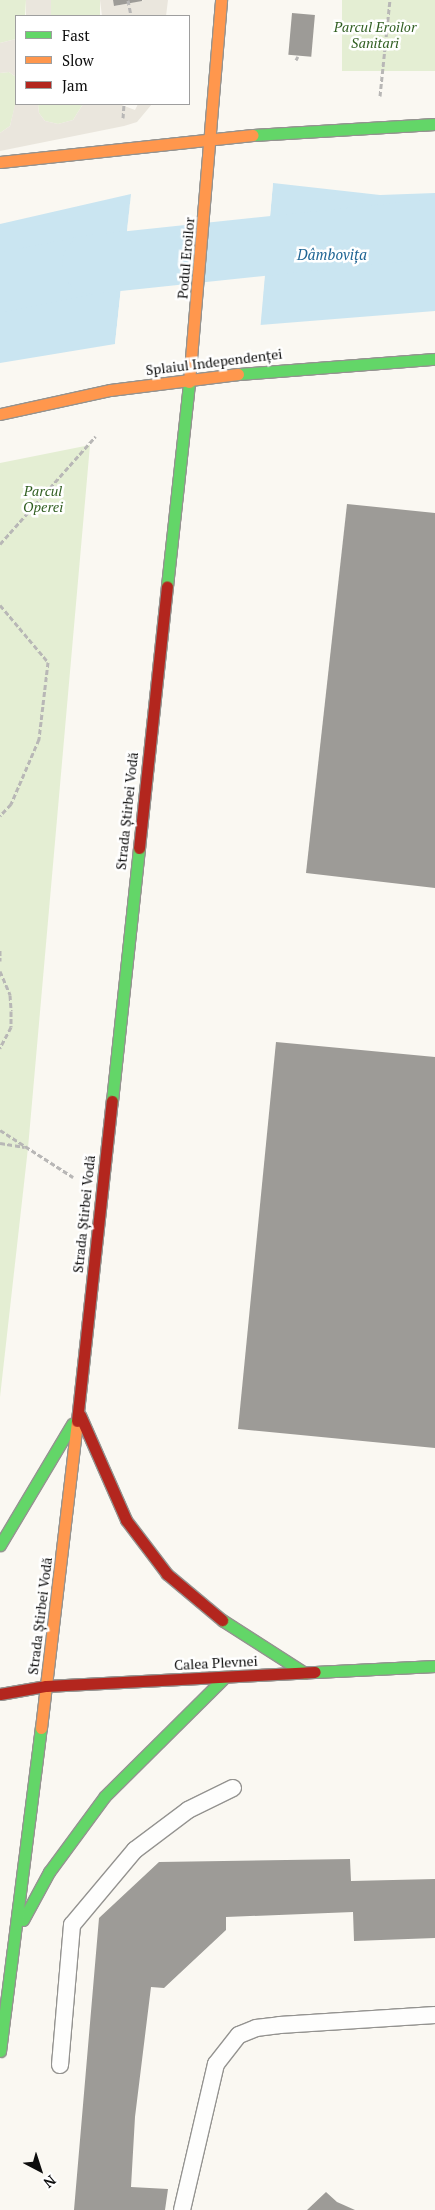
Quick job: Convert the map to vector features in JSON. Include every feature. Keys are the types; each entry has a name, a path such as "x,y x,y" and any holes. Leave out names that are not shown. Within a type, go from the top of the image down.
{"main road":[{"name":"Podul Eroilor","path":"189,378 195,332 221,0"},
{"path":"0,162 211,138 435,124"},
{"name":"Splaiul Independenței","path":"0,414 110,390 189,378 435,359"},
{"name":"Strada Știrbei Vodă","path":"0,2051 79,1412 189,378"},
{"path":"0,1545 27,1504 79,1412"},
{"path":"79,1412 126,1520 167,1574 216,1616 305,1673"},
{"name":"Calea Plevnei","path":"0,1694 46,1686 435,1666"},
{"path":"15,1935 49,1872 105,1796 225,1677"}],"lane":[{"path":"60,2066 72,1926 135,1850 188,1810 233,1788"},
{"path":"182,2210 216,2064 239,2035 256,2028 280,2025 435,2015"}],"path":[{"path":"128,0 131,15"},
{"path":"376,128 390,0"},
{"path":"123,120 124,105"},
{"path":"0,544 96,436"},
{"path":"0,605 48,662 39,739 10,804 0,816"},
{"path":"0,950 0,961"},
{"path":"0,971 10,995 11,1027 0,1048"},
{"path":"0,1130 101,1194"},
{"path":"0,1143 28,1148"}],"green space":[{"path":"0,0 26,0 25,15 15,15 15,39 0,43"},
{"path":"51,0 100,0 100,15 51,15"},
{"name":"Parcul Eroilor Sanitari","path":"342,0 435,0 435,71 342,71"},
{"path":"9,72 15,76 15,105 10,126 0,133 0,73"},
{"path":"38,105 82,105 73,120 58,124 45,121 39,113"},
{"name":"Parcul Operei","path":"90,445 28,1148 0,1397 0,463"}],"shaded area":[{"path":"26,0 51,0 51,15 26,15"},
{"path":"100,0 113,0 115,6 144,0 168,0 166,15 102,15"},
{"path":"15,39 15,76 9,72 0,73 0,43"},
{"path":"15,104 38,105 39,113 45,121 58,124 73,120 82,105 122,105 135,110 138,105 151,105 137,122 124,126 0,151 0,133 10,126"}],"water":[{"name":"Dâmbovița","path":"273,183 380,195 435,193 435,311 260,325"},
{"path":"131,194 115,344 0,363 0,224"}],"pier":[{"path":"270,183 273,183 261,325 258,325"},
{"path":"131,194 117,343 115,344"}],"building":[{"path":"113,0 142,0 142,1 114,6"},
{"path":"292,13 315,15 311,57 288,55"},
{"path":"347,504 435,513 435,888 306,873"},
{"path":"276,1042 435,1057 435,1448 238,1429"},
{"path":"350,1859 351,1881 435,1879 435,1938 354,1941 353,1912 226,1917 226,1930 164,1988 151,1987 135,2117 131,2187 168,2189 165,2210 74,2210 99,1918 159,1862"},
{"path":"326,2192 337,2202 355,2210 307,2210"}],"waterway":[{"name":"Dâmbovița","path":"0,282 91,264 435,228"}],"traffic: fast":[{"path":"253,135 435,124"},
{"path":"238,374 435,359"},
{"path":"167,586 189,382"},
{"path":"112,1101 139,848"},
{"path":"0,1545 72,1424"},
{"path":"222,1620 305,1673"},
{"path":"315,1672 435,1666"},
{"path":"23,1920 49,1872 105,1796 225,1677"},
{"path":"0,2051 41,1728"}],"traffic: slow":[{"path":"189,382 221,0"},
{"path":"0,162 253,135"},
{"path":"0,414 110,390 238,374"},
{"path":"41,1728 77,1421"}],"traffic: jam":[{"path":"139,848 167,586"},
{"path":"77,1421 112,1101"},
{"path":"80,1415 126,1520 167,1574 222,1620"},
{"path":"0,1694 46,1686 315,1672"}]}
